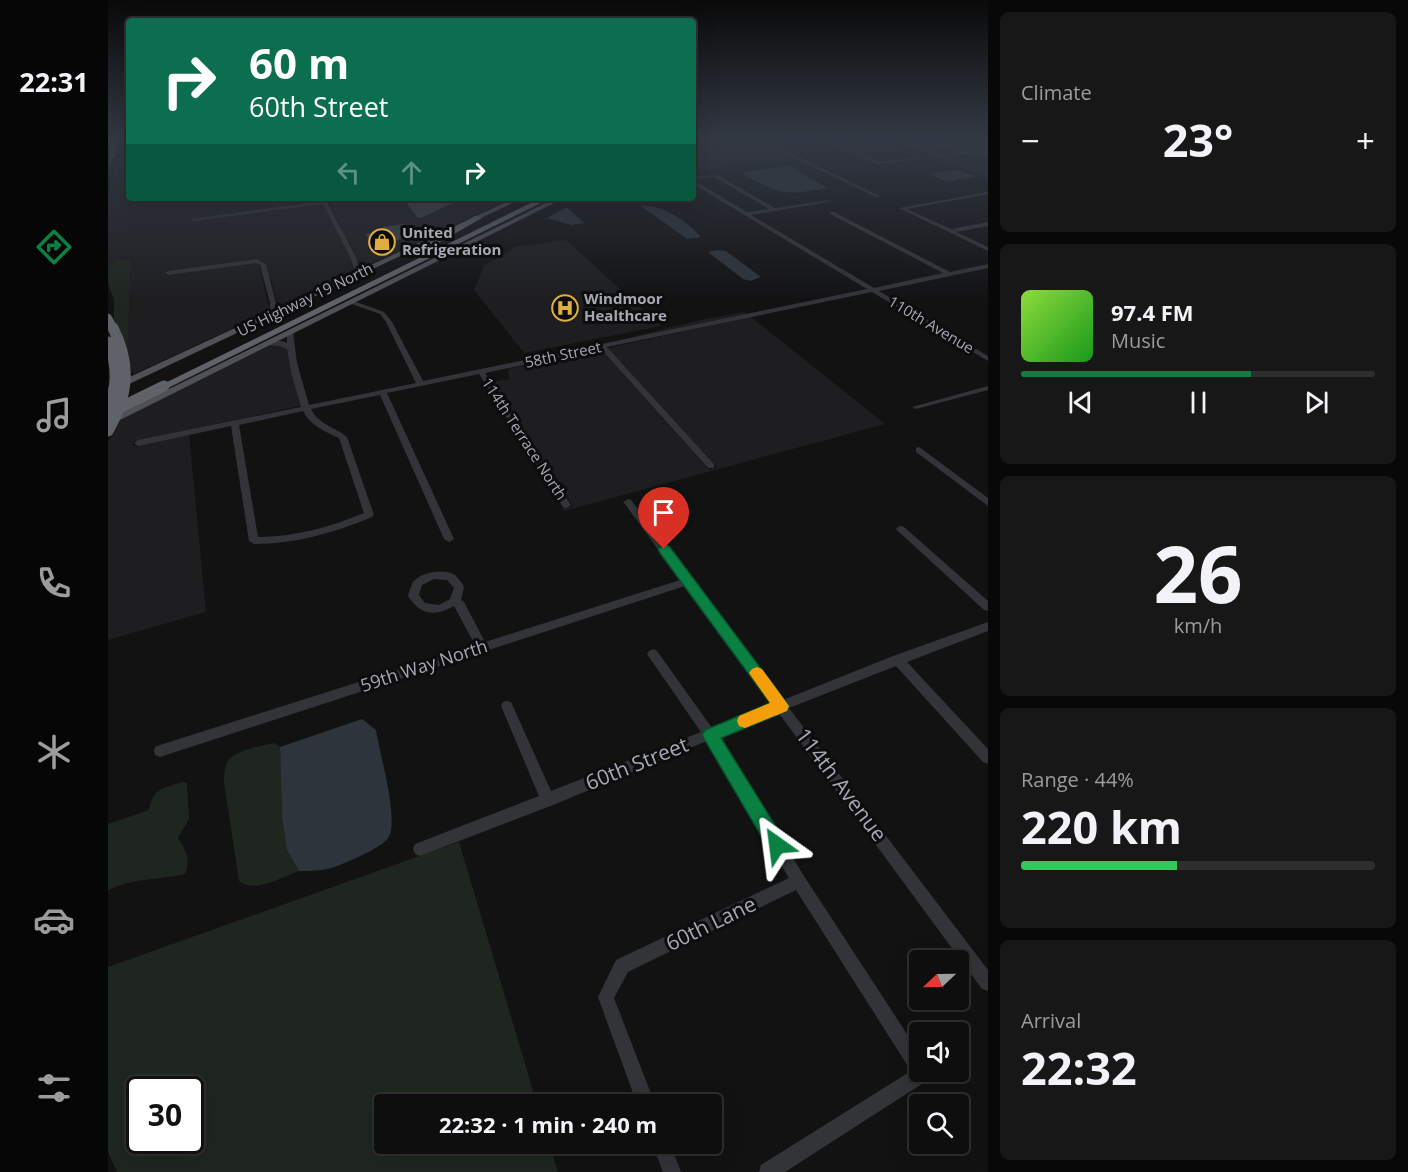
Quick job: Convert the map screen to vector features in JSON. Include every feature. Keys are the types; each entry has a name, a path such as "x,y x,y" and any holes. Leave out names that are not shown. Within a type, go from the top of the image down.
{"highway":[{"name":"US Highway 19 North","path":"108,417 160,387 398,263 527,201"},
{"name":"US Highway 19 North","path":"108,401 160,387 542,201"},
{"path":"398,263 478,218"},
{"path":"383,278 499,229"},
{"path":"108,318 124,353 127,375 124,402 108,431"},
{"path":"108,342 116,366 116,390 108,417"}],"main road":[{"path":"108,391 514,201"},
{"path":"108,417 122,416 160,387 268,344 555,201"},
{"path":"141,376 131,386 132,394 147,398 160,387"},
{"path":"108,383 126,383"}],"street":[{"name":"110th Avenue","path":"711,193 988,359"},
{"path":"743,193 775,210"},
{"path":"871,193 878,196"},
{"path":"988,193 902,208 988,249"},
{"path":"194,219 317,201"},
{"path":"325,201 356,263 358,273"},
{"path":"746,214 828,201"},
{"path":"832,213 949,274"},
{"path":"950,231 988,224"},
{"path":"168,273 250,261 262,264 273,303 272,314"},
{"path":"356,263 363,266 375,265"},
{"name":"58th Street","path":"138,443 988,266"},
{"path":"351,302 382,313 389,322 421,385"},
{"path":"273,303 281,306 291,305"},
{"path":"234,422 254,541 279,542 351,523 369,515 343,437 312,420 306,407 291,348 290,333"},
{"path":"268,344 282,343 291,348"},
{"path":"603,347 711,466"},
{"name":"114th Terrace North","path":"481,372 566,505"},
{"path":"916,407 988,388"},
{"path":"382,391 449,539"},
{"path":"919,450 988,503"},
{"name":"114th Avenue","path":"628,502 988,983"},
{"path":"901,529 988,607"},
{"name":"59th Way North","path":"160,752 688,581"},
{"path":"455,601 459,604 482,648"},
{"name":"60th Street","path":"420,849 548,800 897,659 988,626"},
{"path":"653,654 710,735 909,1055"},
{"path":"897,659 988,758"},
{"path":"507,706 548,800"},
{"name":"60th Lane","path":"642,1094 606,997 622,966 799,881"},
{"path":"768,1172 909,1079"},
{"path":"665,1154 672,1172"}],"shaded area":[{"path":"126,193 126,201 322,201 191,219 323,203 350,257 354,272 283,305 277,302 266,263 260,260 165,273 165,275 255,262 259,265 270,311 134,374 127,366 131,258 118,260 108,266 108,194"},
{"path":"328,201 506,201 368,265 359,262"},
{"path":"641,206 657,208 674,215 701,237 687,239"},
{"path":"567,207 584,223 572,225 547,218"},
{"name":"Windmoor Healthcare","path":"566,240 661,326 524,353 474,290 484,266 515,247"},
{"path":"726,251 761,277 750,281 743,279 708,252"},
{"path":"131,258 127,366 114,333 114,300 108,282 108,266 118,260"},
{"path":"744,312 747,314 584,349 700,320"},
{"path":"751,317 885,424 564,511 562,508 573,506 492,382 509,379 508,369 601,349 709,470 717,467 608,348"},
{"path":"270,345 283,345 287,349 300,406 133,442 133,446 189,434 206,612 108,640 108,442 115,430 116,421"},
{"path":"362,719 376,730 392,817 388,838 382,844 348,862 323,870 299,871 287,850 282,818 280,747"},
{"path":"274,743 280,747 282,818 287,850 299,871 269,883 246,885 239,881 224,782 225,770 230,759 235,755 248,749"},
{"path":"182,782 187,783 189,819 178,838 187,855 188,864 185,874 136,881 108,890 108,824 149,810 153,797 159,790"},
{"path":"459,842 534,1094 374,1094 374,1154 552,1154 558,1172 117,1172 108,1152 108,967"}],"building":[{"path":"457,201 421,218 417,217 406,202"},
{"name":"United Refrigeration","path":"404,224 411,234 375,250 366,234 385,231 383,227"}],"slow traffic":[{"path":"745,721 781,706 757,673"}],"place":[{"name":"United Refrigeration","path":"382,242"},
{"name":"Windmoor Healthcare","path":"565,308"}],"route":[{"path":"664,549 781,706 710,735 777,845"}]}
